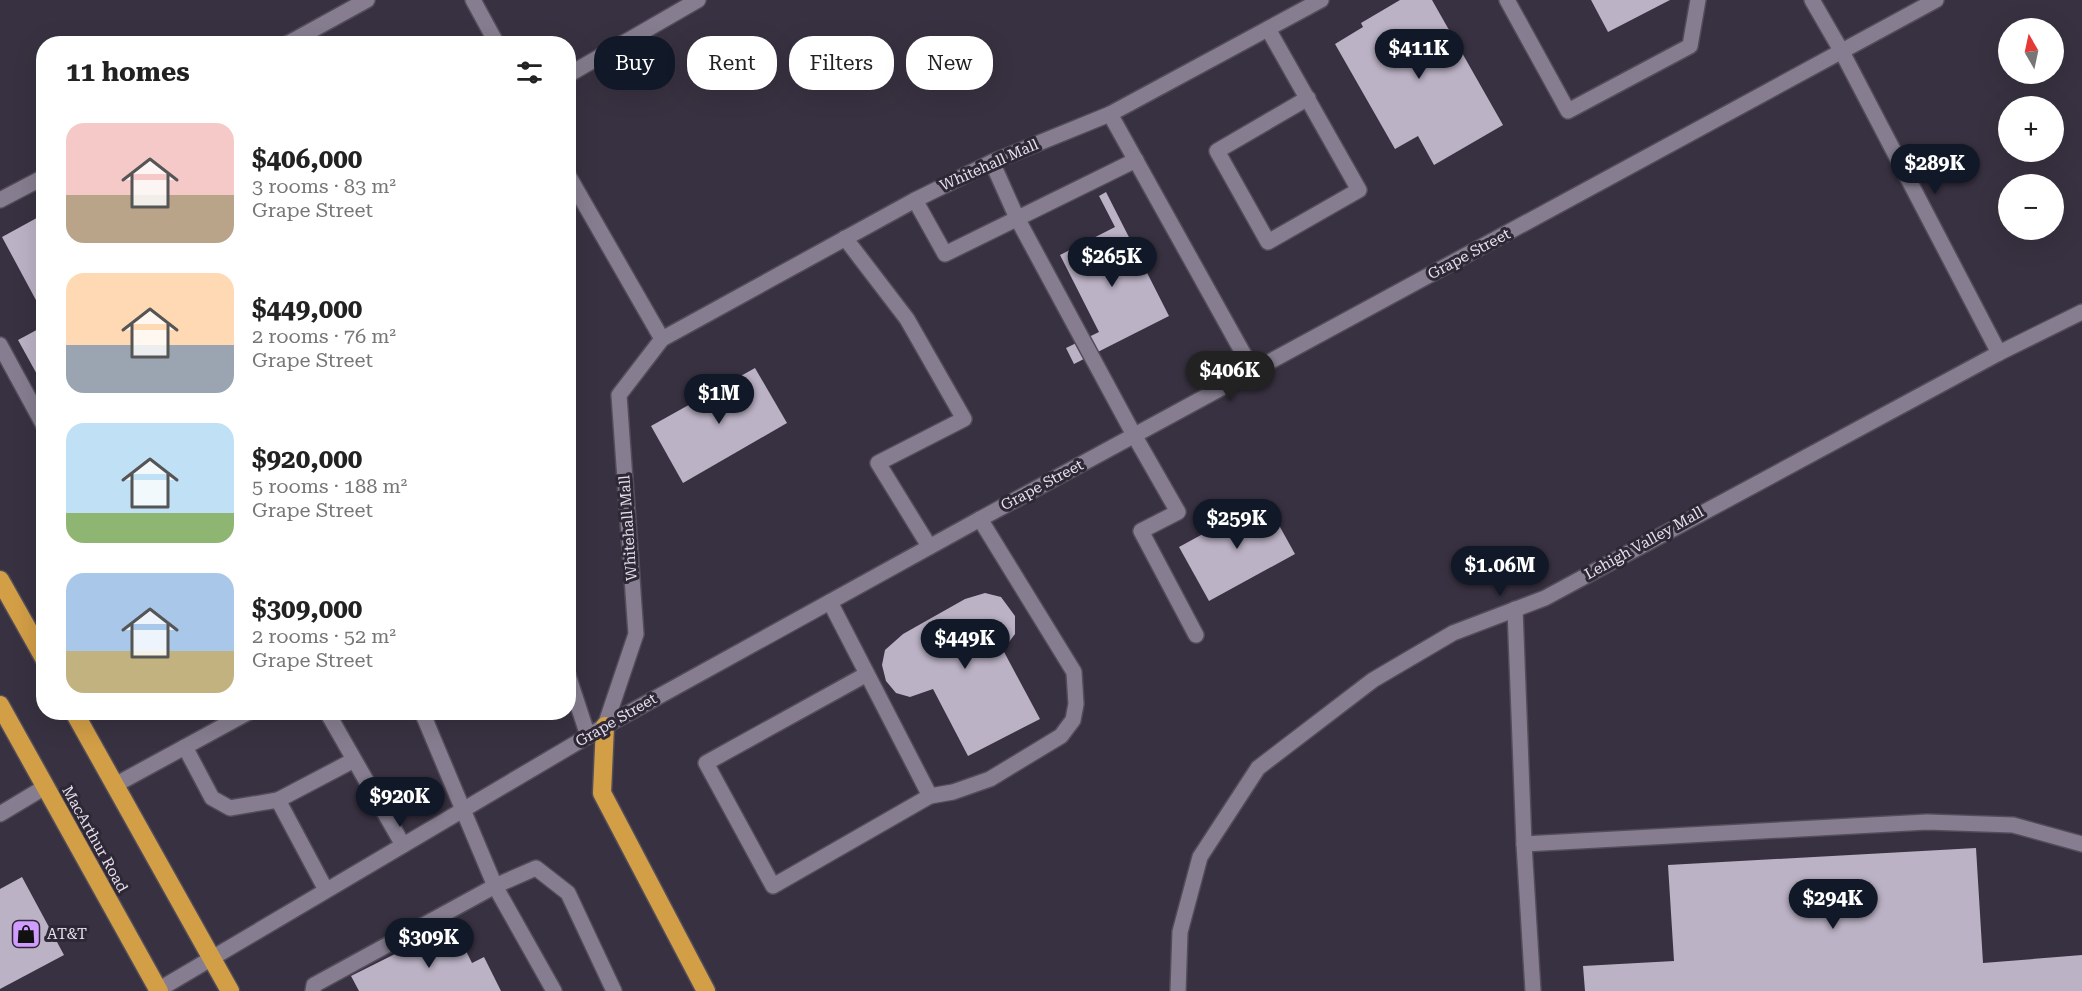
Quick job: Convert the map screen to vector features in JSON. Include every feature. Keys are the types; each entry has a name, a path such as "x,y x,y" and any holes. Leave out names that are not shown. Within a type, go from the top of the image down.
{"highway":[{"path":"0,580 36,644"},
{"name":"MacArthur Road","path":"0,705 158,991"},
{"path":"78,720 230,991"},
{"path":"605,726 602,793 706,991"}],"main road":[{"path":"302,36 367,0"},
{"path":"473,0 493,36"},
{"path":"576,70 698,0"},
{"name":"Whitehall Mall","path":"605,726 636,634 619,395 662,339 915,200 992,162 1110,114 1321,0"},
{"path":"1507,0 1568,111 1690,46 1698,0"},
{"path":"1812,0 1842,52 1999,352"},
{"name":"Grape Street","path":"158,991 605,726 929,546 1936,0"},
{"path":"1268,29 1308,98 1359,190 1268,242 1217,150 1308,98"},
{"path":"1110,114 1253,371"},
{"path":"915,200 945,254 1136,160"},
{"path":"992,162 1017,218 1178,512 1141,531 1196,635"},
{"path":"0,200 36,181"},
{"path":"576,192 662,339"},
{"path":"845,238 907,319 964,419 878,463 929,546"},
{"name":"Lehigh Valley Mall","path":"1178,991 1180,932 1200,857 1258,768 1373,680 1453,633 1545,598 1999,352 2082,312"},
{"path":"0,345 36,411"},
{"path":"867,674 706,763 773,886 930,796 953,792 990,779 1061,736 1073,720 1076,704 1074,672 980,519"},
{"path":"830,602 930,796"},
{"path":"1515,609 1524,844 1533,991"},
{"path":"576,699 588,736"},
{"path":"115,785 234,720"},
{"path":"332,720 403,845"},
{"path":"425,720 495,886 554,991"},
{"path":"185,747 212,798 231,808 278,800 354,760"},
{"path":"0,814 45,787"},
{"path":"278,800 326,890"},
{"path":"1524,844 1928,822 2013,825 2082,844"},
{"path":"313,991 314,985 495,886 536,868 568,893 614,991"}],"building":[{"path":"1400,0 1432,0 1503,125 1434,165 1418,136 1395,149 1335,44 1363,27 1361,23"},
{"path":"1591,0 1670,0 1608,32"},
{"path":"1106,192 1169,316 1074,364 1066,348 1099,332 1060,255 1115,227 1099,196"},
{"path":"36,218 36,300 2,237"},
{"path":"36,330 36,373 18,340"},
{"path":"755,368 787,423 683,483 651,426"},
{"path":"1265,500 1295,554 1209,601 1179,547"},
{"path":"985,593 1001,597 1015,616 1015,634 1003,650 1040,719 968,756 933,689 910,697 896,693 886,681 882,665 885,650 903,634 965,599"},
{"path":"1976,848 1983,963 2082,955 2082,991 1585,991 1583,966 1674,961 1668,865"},
{"name":"AT&T","path":"22,877 64,955 0,989 0,889"},
{"path":"453,925 472,963 484,957 501,991 359,991 351,976"}],"place":[{"name":"AT&T","path":"26,934"}]}
